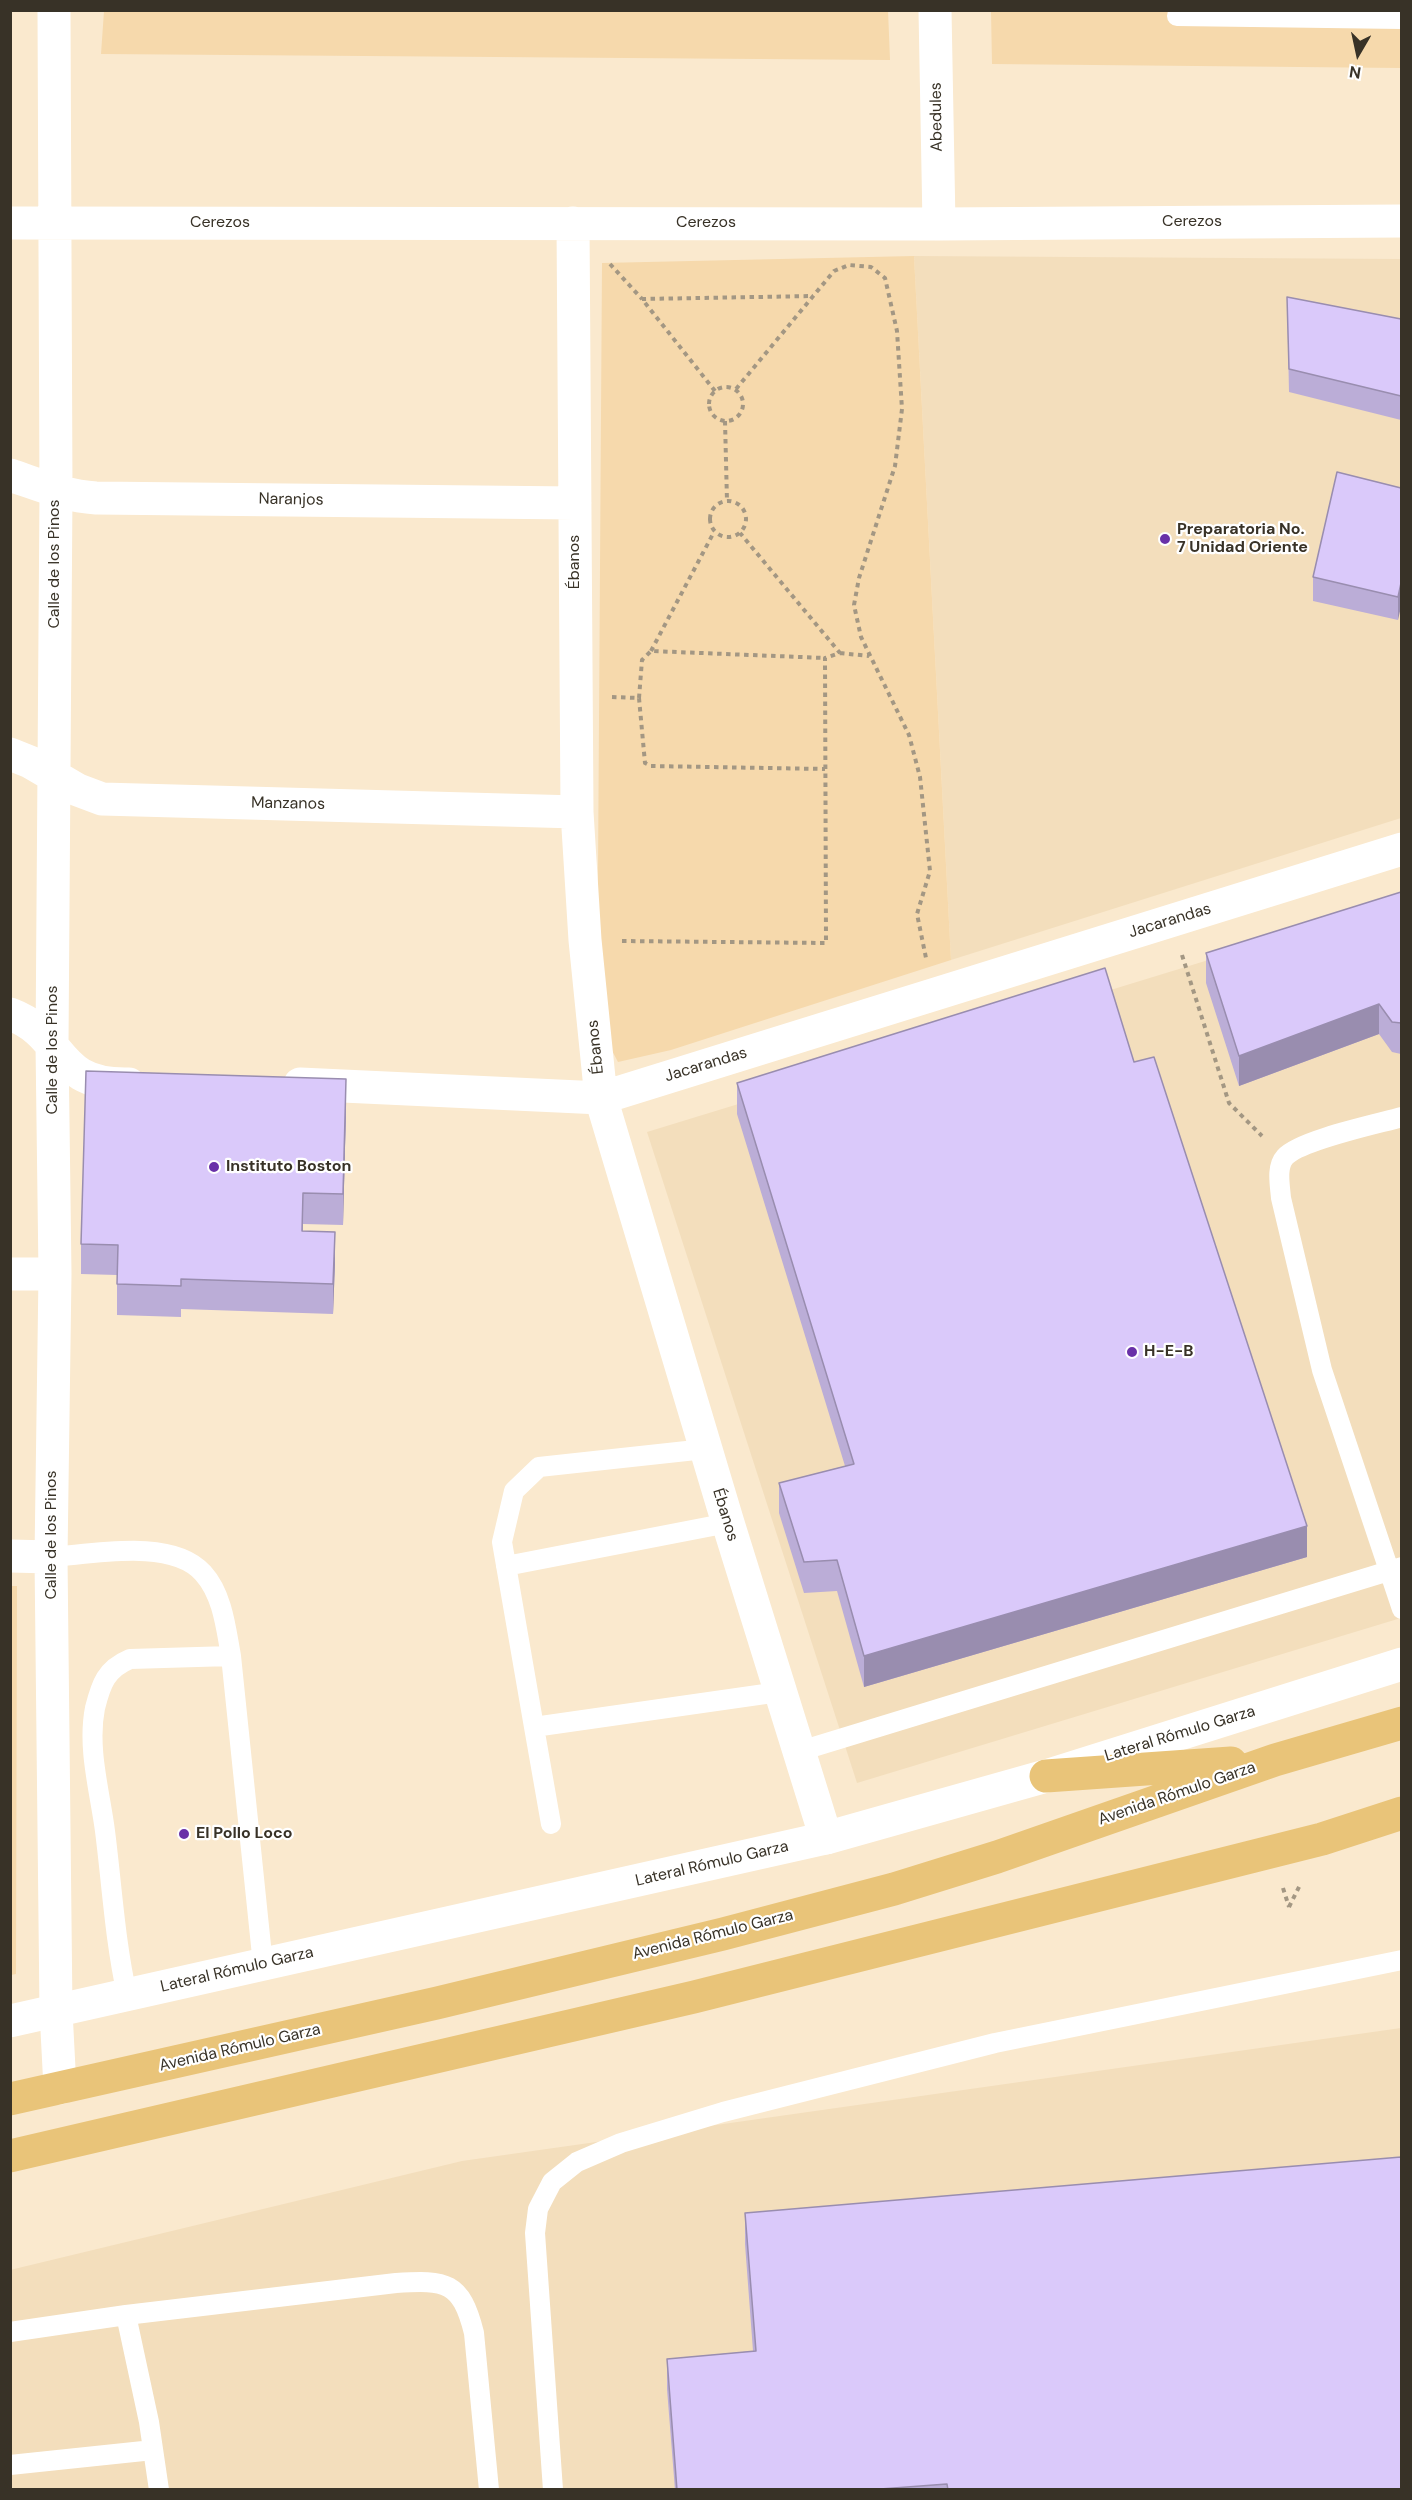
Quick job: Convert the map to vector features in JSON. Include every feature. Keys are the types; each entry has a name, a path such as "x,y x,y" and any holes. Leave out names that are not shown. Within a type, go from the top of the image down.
{"main road":[{"name":"Avenida Rómulo Garza","path":"10,2099 448,2000 723,1934 894,1889 1018,1850 1275,1760 1401,1723"},
{"path":"1046,1776 1275,1760"},
{"path":"10,2156 694,1997 1131,1885 1322,1839 1401,1813"}],"street":[{"name":"Calle de los Pinos","path":"54,10 56,492 52,1045 56,1274 51,1557 56,2011 60,2088"},
{"name":"Abedules","path":"935,10 939,225"},
{"name":"Cerezos","path":"10,223 939,225 1401,221"},
{"name":"Ébanos","path":"573,223 577,812 585,940 601,1098 705,1449 825,1838"},
{"name":"Naranjos","path":"10,475 75,497 574,503"},
{"name":"Manzanos","path":"10,754 30,762 78,790 102,798 124,801 577,812"},
{"name":"Jacarandas","path":"273,1083 601,1098 1401,849"},
{"path":"10,1014 35,1026 77,1074 90,1080 116,1084 160,1083"},
{"path":"10,1274 56,1274"},
{"path":"10,1556 51,1557"},
{"name":"Lateral Rómulo Garza","path":"10,2021 825,1838 1046,1776 1401,1664"}],"lane":[{"path":"1177,16 1401,19"},
{"path":"1401,1117 1308,1144 1293,1151 1284,1158 1279,1180 1281,1198 1322,1370 1395,1569 1401,1609"},
{"path":"551,1824 502,1542 514,1491 539,1467 705,1449"},
{"path":"506,1566 728,1523"},
{"path":"51,1557 151,1552 188,1560 204,1573 214,1590 223,1614 231,1656 263,1965"},
{"path":"797,1752 1395,1569"},
{"path":"127,1995 114,1927 93,1740 95,1711 101,1687 108,1673 117,1665 130,1659 231,1656"},
{"path":"534,1727 779,1692"},
{"path":"553,2490 535,2233 538,2209 543,2196 552,2182 577,2162 621,2143 723,2112 996,2043 1401,1960"},
{"path":"10,2332 126,2315 396,2283 424,2281 450,2287 458,2293 465,2304 474,2333 489,2490"},
{"path":"126,2315 159,2490"},
{"path":"10,2464 153,2450"}],"path":[{"path":"736,389 834,271 849,264 871,267 885,278 897,331 902,409 895,466 859,579 854,605 861,637 909,735 920,777 930,871 917,914 927,961 939,993"},
{"path":"715,391 642,299 814,296"},
{"path":"725,386 736,389 744,400 744,406 738,417 725,422 719,420 709,410 710,396 715,391 725,386"},
{"path":"725,422 727,501"},
{"path":"727,501 739,505 746,516 744,528 740,533 731,537 722,537 710,526 710,512 720,502 727,501"},
{"path":"714,532 651,651 642,660 639,698 645,763 651,766 825,769"},
{"path":"740,533 840,653"},
{"path":"651,651 825,658 840,653 869,656"},
{"path":"585,940 826,943 825,658"},
{"path":"576,697 639,698"},
{"path":"1171,921 1229,1103 1284,1158"}],"shaded area":[{"path":"888,10 890,60 101,54 104,11"},
{"path":"991,11 1401,11 1401,68 992,64"},
{"name":"Preparatoria No. 7 Unidad Oriente","path":"914,256 1401,259 1401,818 951,960"},
{"path":"914,256 951,960 671,1050 618,1062 597,1022 602,263"},
{"path":"1401,901 1401,1618 857,1783 647,1132"},
{"path":"10,1586 17,1586 16,1974 11,1975"},
{"path":"1401,2028 1401,2489 11,2489 10,2270 462,2161"}],"building":[{"path":"1287,297 1401,319 1401,396 1289,369"},
{"path":"1337,472 1401,488 1401,583 1398,597 1313,577"},
{"path":"1401,892 1401,1023 1392,1022 1379,1004 1239,1056 1206,953"},
{"path":"1105,968 1134,1062 1154,1057 1307,1526 864,1656 837,1560 804,1562 779,1483 854,1464 737,1083"},
{"name":"Instituto Boston","path":"86,1071 346,1079 343,1194 303,1193 302,1231 335,1232 333,1284 181,1279 181,1286 117,1284 118,1245 81,1244"},
{"path":"1401,2157 1401,2490 948,2490 947,2484 867,2490 677,2490 667,2359 756,2351 745,2213"}],"place":[{"name":"Preparatoria No. 7 Unidad Oriente","path":"1165,539"},
{"name":"Instituto Boston","path":"214,1167"},
{"name":"H-E-B","path":"1132,1352"},
{"name":"El Pollo Loco","path":"184,1834"}]}
